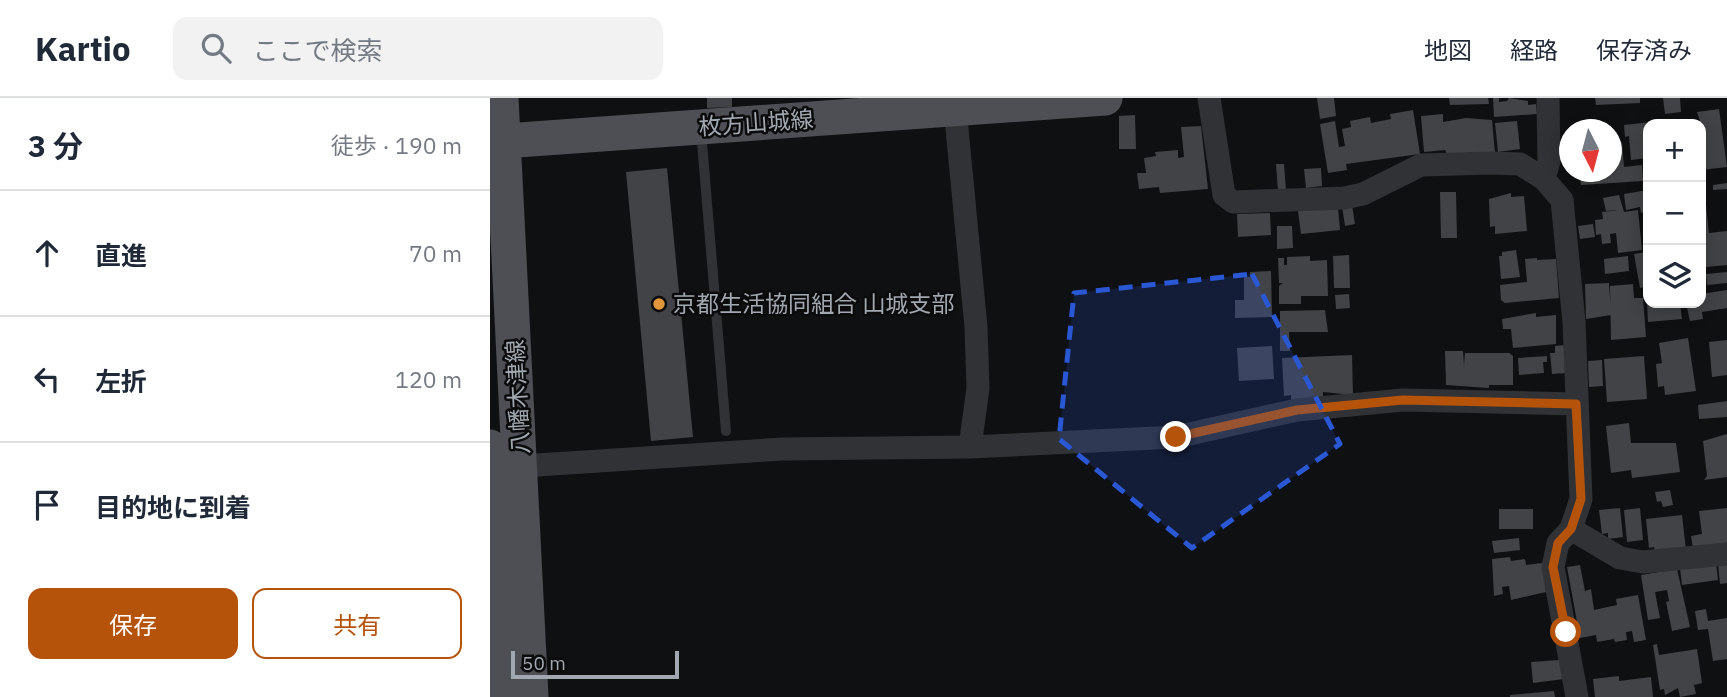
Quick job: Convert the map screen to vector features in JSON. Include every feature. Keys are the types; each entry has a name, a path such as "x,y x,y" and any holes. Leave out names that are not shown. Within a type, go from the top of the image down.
{"main road":[{"name":"八幡木津線","path":"501,98 496,141 504,697"},
{"name":"枚方山城線","path":"496,141 954,108 1016,101 1105,98"},
{"name":"八幡木津線","path":"490,447 501,465 531,697"}],"street":[{"path":"1209,98 1224,195 1233,202 1344,198 1363,194 1421,165 1520,164 1544,179 1562,200 1574,322 1581,499 1571,529 1558,543 1553,567 1577,697"},
{"path":"1544,179 1549,161 1548,98"},
{"path":"954,108 976,327 978,388 970,447"},
{"path":"501,465 782,449 970,447 1176,437 1297,410 1403,400 1576,404"},
{"path":"1571,529 1585,534 1620,558 1643,562 1727,554"}],"lane":[{"path":"701,127 726,431"}],"highlighted area":[{"path":"1252,274 1340,444 1192,548 1059,439 1074,293"}],"building":[{"path":"707,98 732,98 732,107 707,108"},
{"path":"1317,98 1334,98 1336,116 1320,119"},
{"path":"1449,98 1488,98 1489,104 1450,105"},
{"path":"1493,98 1499,98 1499,102 1509,98 1528,101 1528,105 1536,104 1537,114 1494,117"},
{"path":"1595,98 1640,98 1640,103 1596,105"},
{"path":"1663,98 1680,98 1681,112 1665,114"},
{"path":"1719,109 1727,167 1706,169 1706,119 1699,119 1697,112"},
{"path":"1413,110 1420,154 1346,164 1347,170 1328,173 1320,124 1335,121 1339,147 1345,146 1342,129 1351,127 1350,121 1370,117 1371,123 1391,119 1390,114"},
{"path":"1443,114 1443,122 1466,118 1492,120 1495,153 1470,152 1470,155 1447,154 1445,150 1424,152 1421,116"},
{"path":"1135,115 1136,149 1119,149 1119,116"},
{"path":"1517,121 1520,149 1498,152 1495,123"},
{"path":"1643,123 1643,159 1631,160 1629,136 1625,137 1624,125"},
{"path":"1201,126 1208,189 1160,193 1159,187 1139,189 1137,173 1146,173 1144,158 1156,156 1155,152 1178,150 1178,158 1184,157 1181,127"},
{"path":"1622,142 1624,167 1642,165 1643,181 1581,185 1581,182 1622,182"},
{"path":"1276,164 1284,164 1286,190 1278,191"},
{"name":"京都生活協同組合 山城支部","path":"667,168 693,437 651,441 626,172"},
{"path":"1321,168 1322,186 1306,188 1304,169"},
{"path":"1727,183 1727,189 1713,190 1713,185"},
{"path":"1643,191 1643,212 1640,207 1626,210 1624,194"},
{"path":"1440,192 1456,192 1457,238 1441,238"},
{"path":"1511,193 1511,197 1524,196 1527,231 1495,234 1495,226 1490,227 1489,199"},
{"path":"1619,195 1624,212 1638,210 1642,250 1618,253 1616,233 1610,234 1611,243 1602,244 1601,234 1596,235 1595,220 1603,219 1602,212 1618,210 1606,211 1603,198"},
{"path":"1352,205 1355,224 1345,226 1342,206"},
{"path":"1706,205 1709,233 1727,231 1727,265 1706,267"},
{"path":"1338,208 1340,230 1301,234 1298,211"},
{"path":"1270,213 1271,235 1238,237 1237,214"},
{"path":"1593,224 1595,237 1580,239 1578,226"},
{"path":"1277,226 1292,226 1293,248 1277,249"},
{"path":"1516,250 1520,277 1501,279 1499,256 1502,256 1502,252"},
{"path":"1643,252 1643,287 1640,288 1634,254"},
{"path":"1349,255 1350,288 1334,288 1333,256"},
{"path":"1310,256 1310,261 1327,260 1328,296 1301,296 1301,304 1279,304 1279,286 1283,283 1279,283 1278,258 1284,258 1284,265 1287,265 1287,257"},
{"path":"1628,256 1629,271 1605,274 1604,259"},
{"path":"1525,259 1556,259 1559,298 1505,303 1501,300 1500,285 1527,282"},
{"path":"1271,271 1272,317 1235,318 1235,300 1244,300 1244,277 1250,277 1250,272"},
{"path":"1727,272 1727,283 1707,285 1706,274"},
{"path":"1609,283 1611,315 1586,319 1585,284"},
{"path":"1633,284 1634,298 1643,298 1646,337 1611,340 1610,286"},
{"path":"1727,290 1727,308 1702,312 1703,319 1690,321 1687,308 1706,308 1706,293"},
{"path":"1349,294 1350,308 1336,309 1335,295"},
{"path":"1647,308 1681,308 1682,319 1648,322"},
{"path":"1325,310 1328,332 1289,332 1290,351 1280,351 1280,311"},
{"path":"1536,313 1536,317 1556,315 1556,344 1513,348 1511,329 1503,329 1502,319"},
{"path":"1688,338 1696,391 1665,395 1664,386 1658,387 1656,364 1662,363 1659,343"},
{"path":"1727,340 1727,375 1712,377 1709,342"},
{"path":"1565,345 1567,373 1552,374 1550,353 1555,353 1555,346"},
{"path":"1272,346 1274,379 1239,381 1237,348"},
{"path":"1445,351 1463,351 1464,365 1465,353 1509,353 1513,356 1513,385 1489,385 1489,388 1446,385"},
{"path":"1352,355 1353,395 1323,392 1323,399 1291,400 1291,395 1284,396 1282,358"},
{"path":"1547,356 1547,362 1543,362 1544,373 1519,375 1518,358"},
{"path":"1644,356 1647,399 1607,402 1604,359"},
{"path":"1602,360 1603,386 1589,387 1588,361"},
{"path":"1727,401 1727,417 1699,419 1698,405"},
{"path":"1629,423 1631,443 1676,443 1680,472 1632,478 1631,470 1611,473 1606,426"},
{"path":"1727,434 1727,477 1704,480 1707,476 1703,441"},
{"path":"1670,490 1673,505 1663,507 1661,501 1657,502 1655,492"},
{"path":"1620,508 1623,537 1608,539 1608,533 1602,534 1599,510"},
{"path":"1640,508 1643,540 1627,542 1624,510"},
{"path":"1727,508 1727,547 1693,548 1691,536 1702,534 1699,511"},
{"path":"1499,509 1533,509 1533,529 1499,529"},
{"path":"1682,515 1686,550 1655,554 1654,547 1649,548 1646,519"},
{"path":"1519,538 1520,550 1494,553 1492,541"},
{"path":"1510,557 1511,561 1525,559 1526,565 1542,563 1546,592 1511,600 1509,586 1502,587 1503,594 1494,596 1492,559"},
{"path":"1727,562 1727,583 1720,584 1718,563"},
{"path":"1716,563 1718,580 1682,585 1680,568"},
{"path":"1580,565 1585,591 1591,589 1594,610 1617,605 1616,599 1638,595 1646,640 1634,642 1632,631 1626,632 1627,640 1615,642 1614,639 1597,642 1596,635 1580,638 1567,567"},
{"path":"1677,569 1690,627 1672,631 1666,602 1669,601 1667,590 1655,592 1660,618 1648,620 1641,575"},
{"path":"1706,609 1708,621 1727,618 1727,659 1713,661 1708,629 1698,630 1695,611"},
{"path":"1657,644 1659,655 1697,649 1702,683 1694,685 1696,694 1680,697 1678,688 1665,695 1664,689 1660,690 1653,645"},
{"path":"1559,660 1564,679 1533,683 1531,662"},
{"path":"1619,676 1619,681 1651,677 1653,697 1595,697 1593,679"},
{"path":"1554,691 1555,697 1510,697 1510,695"}],"place":[{"name":"京都生活協同組合 山城支部","path":"659,304"}],"route":[{"path":"1176,437 1297,410 1403,400 1576,404 1581,499 1571,529 1558,543 1553,567 1566,632"}]}
